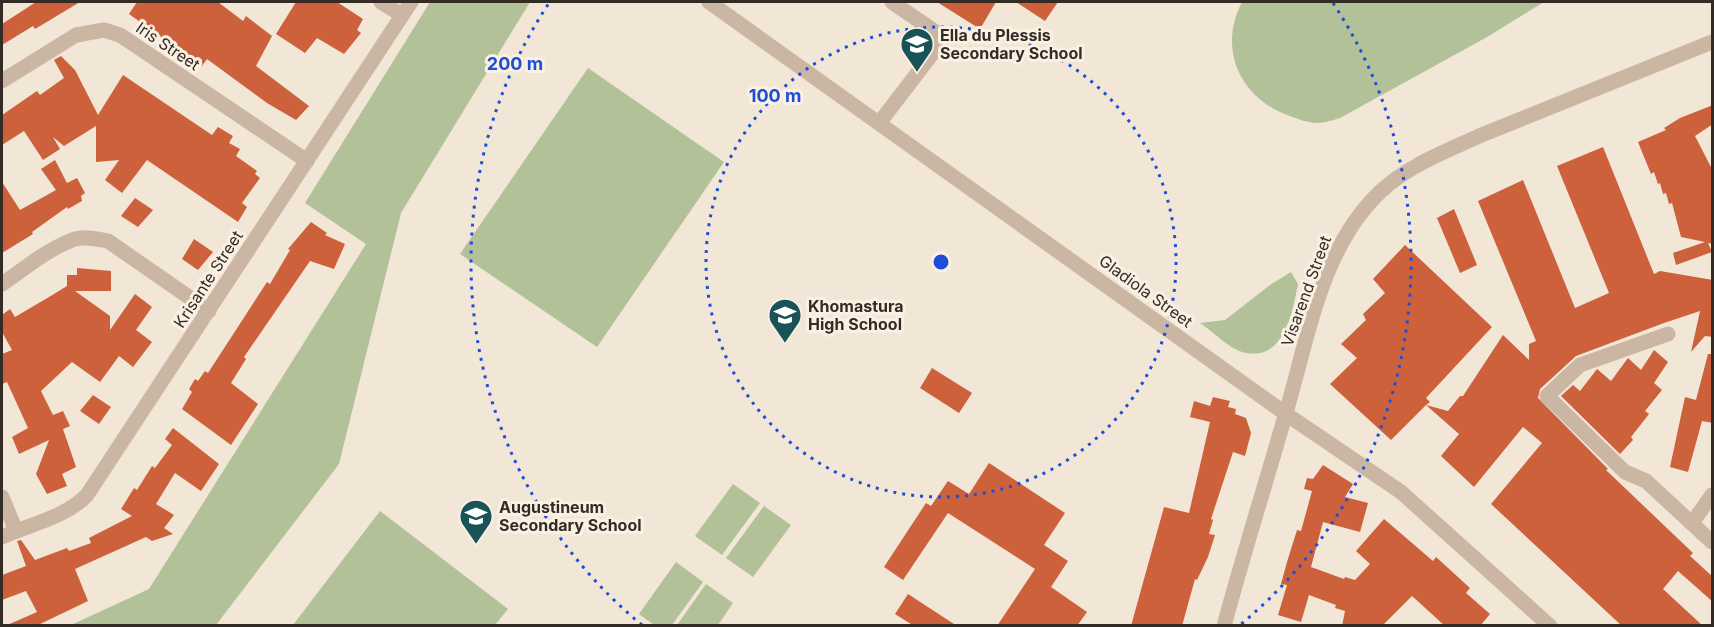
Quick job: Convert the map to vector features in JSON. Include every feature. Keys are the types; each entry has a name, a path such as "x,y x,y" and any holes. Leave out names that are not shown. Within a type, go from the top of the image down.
{"street":[{"path":"381,2 402,15"},
{"name":"Krisante Street","path":"2,537 63,513 77,506 87,495 411,2"},
{"name":"Gladiola Street","path":"708,2 880,122 1286,414 1401,492 1550,626"},
{"path":"880,122 942,41 940,35 892,2"},
{"name":"Iris Street","path":"2,81 76,35 104,30 120,35 307,161"},
{"name":"Visarend Street","path":"1224,626 1309,330 1335,257 1346,233 1379,193 1418,166 1479,136 1713,42"},
{"path":"2,284 62,245 77,238 93,238 108,240 209,311"},
{"path":"1668,334 1580,365 1547,396 1625,472 1646,481 1713,542"},
{"path":"1692,523 1713,495"},
{"path":"2,497 16,531"}],"green space":[{"path":"430,2 530,2 401,213 339,464 216,625 71,625 149,589 366,244 305,203"},
{"path":"1242,2 1544,2 1487,37 1340,118 1317,123 1300,120 1273,108 1258,98 1238,71 1233,55 1232,38 1235,20"},
{"path":"588,68 724,162 597,347 460,254"},
{"path":"1291,272 1298,284 1293,309 1284,333 1268,350 1256,353 1242,352 1200,323 1225,320 1270,285"},
{"path":"733,484 760,503 722,555 695,536"},
{"path":"764,506 791,525 753,577 726,558"},
{"path":"380,511 508,609 495,625 293,625"},
{"path":"676,562 703,582 672,625 654,625 639,614"},
{"path":"706,584 733,603 718,625 677,625"}],"building":[{"path":"36,2 80,2 35,29 33,26 2,45 2,24"},
{"path":"137,2 218,2 243,21 246,16 272,36 256,66 309,106 296,120 267,103 207,59 202,66 129,14"},
{"path":"296,2 337,2 363,19 357,30 361,33 344,54 317,38 305,53 276,34"},
{"path":"937,2 996,2 980,29"},
{"path":"1016,2 1058,2 1045,21"},
{"path":"61,56 75,70 98,115 123,75 212,135 218,127 233,136 229,143 240,149 236,156 257,171 255,174 260,178 242,203 247,207 238,222 147,160 122,193 105,180 119,160 96,162 96,126 64,146 53,137 60,149 43,160 24,131 2,145 2,115 37,91 40,95 64,78 54,60"},
{"path":"1713,105 1713,124 1695,136 1713,171 1713,244 1708,243 1712,252 1676,265 1673,253 1705,242 1681,237 1672,203 1669,204 1666,193 1663,194 1654,172 1651,174 1638,142 1666,130 1664,128 1680,118"},
{"path":"1603,147 1654,274 1660,271 1713,280 1713,337 1705,336 1691,352 1700,311 1664,323 1576,356 1540,389 1538,398 1608,469 1606,470 1693,553 1690,556 1713,577 1713,602 1678,571 1663,589 1703,626 1622,626 1491,504 1542,443 1523,427 1474,487 1441,456 1459,434 1426,405 1448,411 1460,396 1463,396 1503,335 1529,360 1529,344 1536,341 1478,201 1523,180 1575,308 1609,293 1557,166"},
{"path":"55,160 67,183 77,178 85,193 81,196 82,201 68,209 67,207 32,232 33,234 2,253 2,182 20,210 56,190 41,169"},
{"path":"135,198 153,210 138,227 121,216"},
{"path":"1454,209 1477,265 1460,273 1437,218"},
{"path":"311,222 327,233 325,235 345,244 334,269 310,261 244,357 246,359 231,383 258,404 231,445 182,409 192,392 189,389 195,379 198,381 205,371 208,373 267,282 270,284 290,250 288,249"},
{"path":"194,239 213,252 198,270 182,259"},
{"path":"1405,245 1492,327 1426,398 1430,402 1391,440 1330,384 1357,358 1341,344 1366,320 1363,314 1385,293 1373,279"},
{"path":"77,268 111,271 111,291 75,291 110,316 110,330 135,294 152,307 136,330 152,342 133,367 119,356 100,382 72,362 41,391 53,415 63,411 70,426 63,429 76,467 62,474 67,486 47,494 36,474 49,440 19,454 12,437 28,428 7,382 2,384 2,354 12,350 2,332 2,315 10,309 15,317 67,286 67,275 77,275"},
{"path":"1654,350 1668,362 1654,383 1662,390 1645,411 1649,414 1631,437 1633,440 1620,454 1561,396 1573,385 1580,391 1597,369 1611,381 1628,358 1641,370"},
{"path":"1708,354 1713,354 1713,423 1702,421 1688,472 1670,467 1685,397 1696,400"},
{"path":"932,368 972,393 959,413 920,388"},
{"path":"93,395 111,407 99,424 80,411"},
{"path":"1213,397 1230,401 1228,407 1236,409 1235,414 1246,418 1251,433 1245,456 1233,452 1211,519 1213,520 1209,534 1215,535 1208,557 1197,580 1195,579 1182,626 1131,626 1164,507 1189,513 1210,422 1190,417 1194,401 1210,406"},
{"path":"173,428 219,464 201,491 175,473 156,504 174,515 164,528 173,534 152,541 146,537 75,569 88,601 36,626 5,626 37,612 26,591 2,600 2,575 26,566 17,541 21,540 35,560 67,548 69,551 91,543 89,538 132,516 121,509 134,488 137,490 152,466 155,468 172,445 165,439"},
{"path":"989,463 1065,513 1044,545 1068,561 1051,587 1087,612 1077,626 997,626 1035,569 948,513 903,580 884,567 926,503 931,506 948,481 969,494"},
{"path":"1323,465 1353,484 1345,497 1368,503 1360,532 1323,522 1311,567 1344,579 1345,577 1355,580 1370,564 1356,551 1384,519 1433,561 1436,557 1470,588 1466,593 1490,614 1480,626 1445,626 1412,596 1382,626 1342,626 1345,611 1335,608 1336,605 1309,595 1301,622 1278,615 1287,585 1281,584 1287,562 1297,530 1301,531 1312,491 1304,489 1307,478 1313,479"},
{"path":"908,594 957,626 914,626 895,614"}],"place":[{"name":"Ella du Plessis Secondary School","path":"917,73"},
{"name":"Khomastura High School","path":"785,344"},
{"name":"Augustineum Secondary School","path":"476,545"}]}
